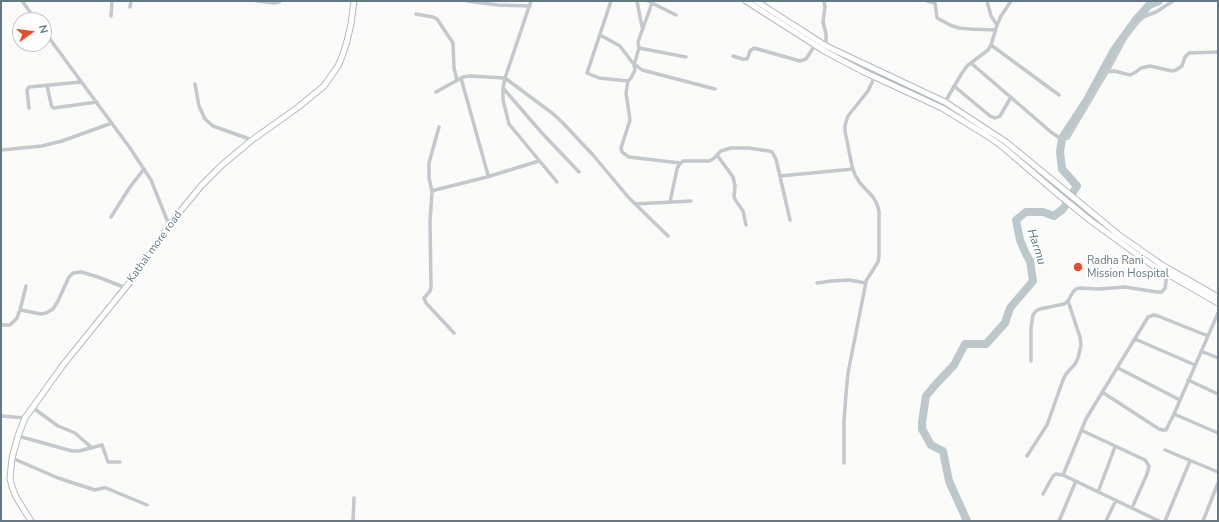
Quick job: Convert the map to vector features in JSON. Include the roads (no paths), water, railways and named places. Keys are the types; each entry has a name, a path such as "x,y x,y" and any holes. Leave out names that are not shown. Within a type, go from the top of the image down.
{"street":[{"path":"22,1 30,12"},
{"path":"111,16 112,1"},
{"path":"130,8 131,1"},
{"path":"257,1 274,3 280,1"},
{"name":"Kathal more road","path":"31,521 16,497 10,478 12,458 25,418 63,365 140,270 169,225 201,186 222,165 252,140 297,108 324,86 338,66 348,41 353,16 354,1"},
{"path":"468,1 498,5 530,6"},
{"path":"531,1 505,78 503,88 504,105 509,124 557,182"},
{"path":"611,1 587,73 599,78 628,81"},
{"path":"637,1 642,29"},
{"path":"746,1 815,45 850,64 942,108 986,135 1003,147 1091,221 1131,250 1167,274 1218,303"},
{"path":"756,1 826,46 945,102 1006,142 1078,203 1119,235 1162,265 1218,297"},
{"path":"824,1 825,7 823,22 826,34 826,46"},
{"path":"927,1 935,3 935,13 937,18 950,25 964,28 995,30"},
{"path":"987,1 991,16 997,25"},
{"path":"945,102 962,73 971,62 988,50 991,46 997,25 1011,1"},
{"path":"971,62 1058,138 1068,138 1125,39 1138,22 1145,16 1156,12 1173,1"},
{"path":"676,15 650,2 638,42 639,48 634,65 635,70 628,81 626,92 630,120 621,148 622,152 629,157 680,163 684,161 709,161 721,151 738,147 769,151 774,154 790,220"},
{"path":"416,14 437,19 453,44 454,68 459,79 488,173 487,177"},
{"path":"600,35 620,46 634,65 647,71 714,89"},
{"path":"52,42 144,169 151,180 169,225"},
{"path":"733,56 746,59 750,51 754,48 800,61 806,59 815,45"},
{"path":"991,46 1059,95"},
{"path":"639,48 686,57"},
{"path":"1107,72 1114,71 1130,75 1141,68 1150,66 1172,71 1179,69 1182,66 1185,57 1189,53 1218,52"},
{"path":"436,92 459,79 470,76 505,78 562,122 594,156 635,204 668,236"},
{"path":"844,463 844,420 852,355 866,283 880,256 879,211 872,197 860,183 853,169 845,131 846,121 851,112 868,91 875,76"},
{"path":"29,108 28,88 81,82"},
{"path":"195,84 199,106 205,119 213,126 252,140"},
{"path":"47,85 51,106 54,108 96,102"},
{"path":"954,86 990,116 995,118 1000,116 1011,97"},
{"path":"503,88 541,132 579,172"},
{"path":"1,150 42,146 62,141 112,123"},
{"path":"439,127 429,163 429,178 432,192 430,221 431,287 424,299 454,333"},
{"path":"717,155 733,177 735,186 734,197 743,211 746,225"},
{"path":"432,192 539,161"},
{"path":"670,202 677,169 680,163"},
{"path":"111,217 130,187 144,169"},
{"path":"780,176 853,169"},
{"path":"635,204 691,201"},
{"path":"20,310 41,314 53,310 69,277 74,272 80,272 98,277 126,288"},
{"path":"1031,361 1031,328 1033,315 1040,309 1060,305 1068,301 1073,292 1080,288 1099,289 1125,287 1162,292 1165,288 1167,274"},
{"path":"818,283 836,280 849,280 866,283"},
{"path":"1,326 10,325 17,318 26,286"},
{"path":"1027,456 1047,425 1066,374 1078,358 1081,345 1080,337 1068,301"},
{"path":"1102,392 1163,430 1168,428 1218,313"},
{"path":"1063,475 1081,430 1093,406 1118,368 1146,320 1154,315 1208,336"},
{"path":"1135,339 1195,365"},
{"path":"1201,351 1218,358"},
{"path":"1118,368 1180,400"},
{"path":"1188,380 1218,394"},
{"path":"32,407 58,426 75,434 92,448"},
{"path":"1174,414 1218,433"},
{"path":"1,416 25,418"},
{"path":"1081,430 1144,460 1149,466 1132,508"},
{"path":"18,436 72,451 79,451 102,445 108,462 120,462"},
{"path":"1098,492 1115,447"},
{"path":"1165,450 1218,472"},
{"path":"12,458 58,478 96,490 104,488 148,505"},
{"path":"1165,521 1190,461"},
{"path":"1043,494 1053,476 1056,474 1063,475 1152,519 1159,521"},
{"path":"1059,521 1076,481"},
{"path":"1203,521 1217,489 1218,483"},
{"path":"353,521 354,498"},
{"path":"1106,521 1116,500"}],"waterway":[{"name":"Harmu","path":"967,521 949,481 943,451 931,445 922,429 926,396 954,365 965,344 986,344 1005,323 1010,308 1033,281 1030,261 1020,240 1016,220 1026,212 1043,212 1054,216 1063,209 1077,186 1062,169 1060,152 1062,138 1087,100 1114,50 1135,21 1149,5 1159,1"}],"place":[{"name":"Radha Rani Mission Hospital","path":"1078,267"}]}
